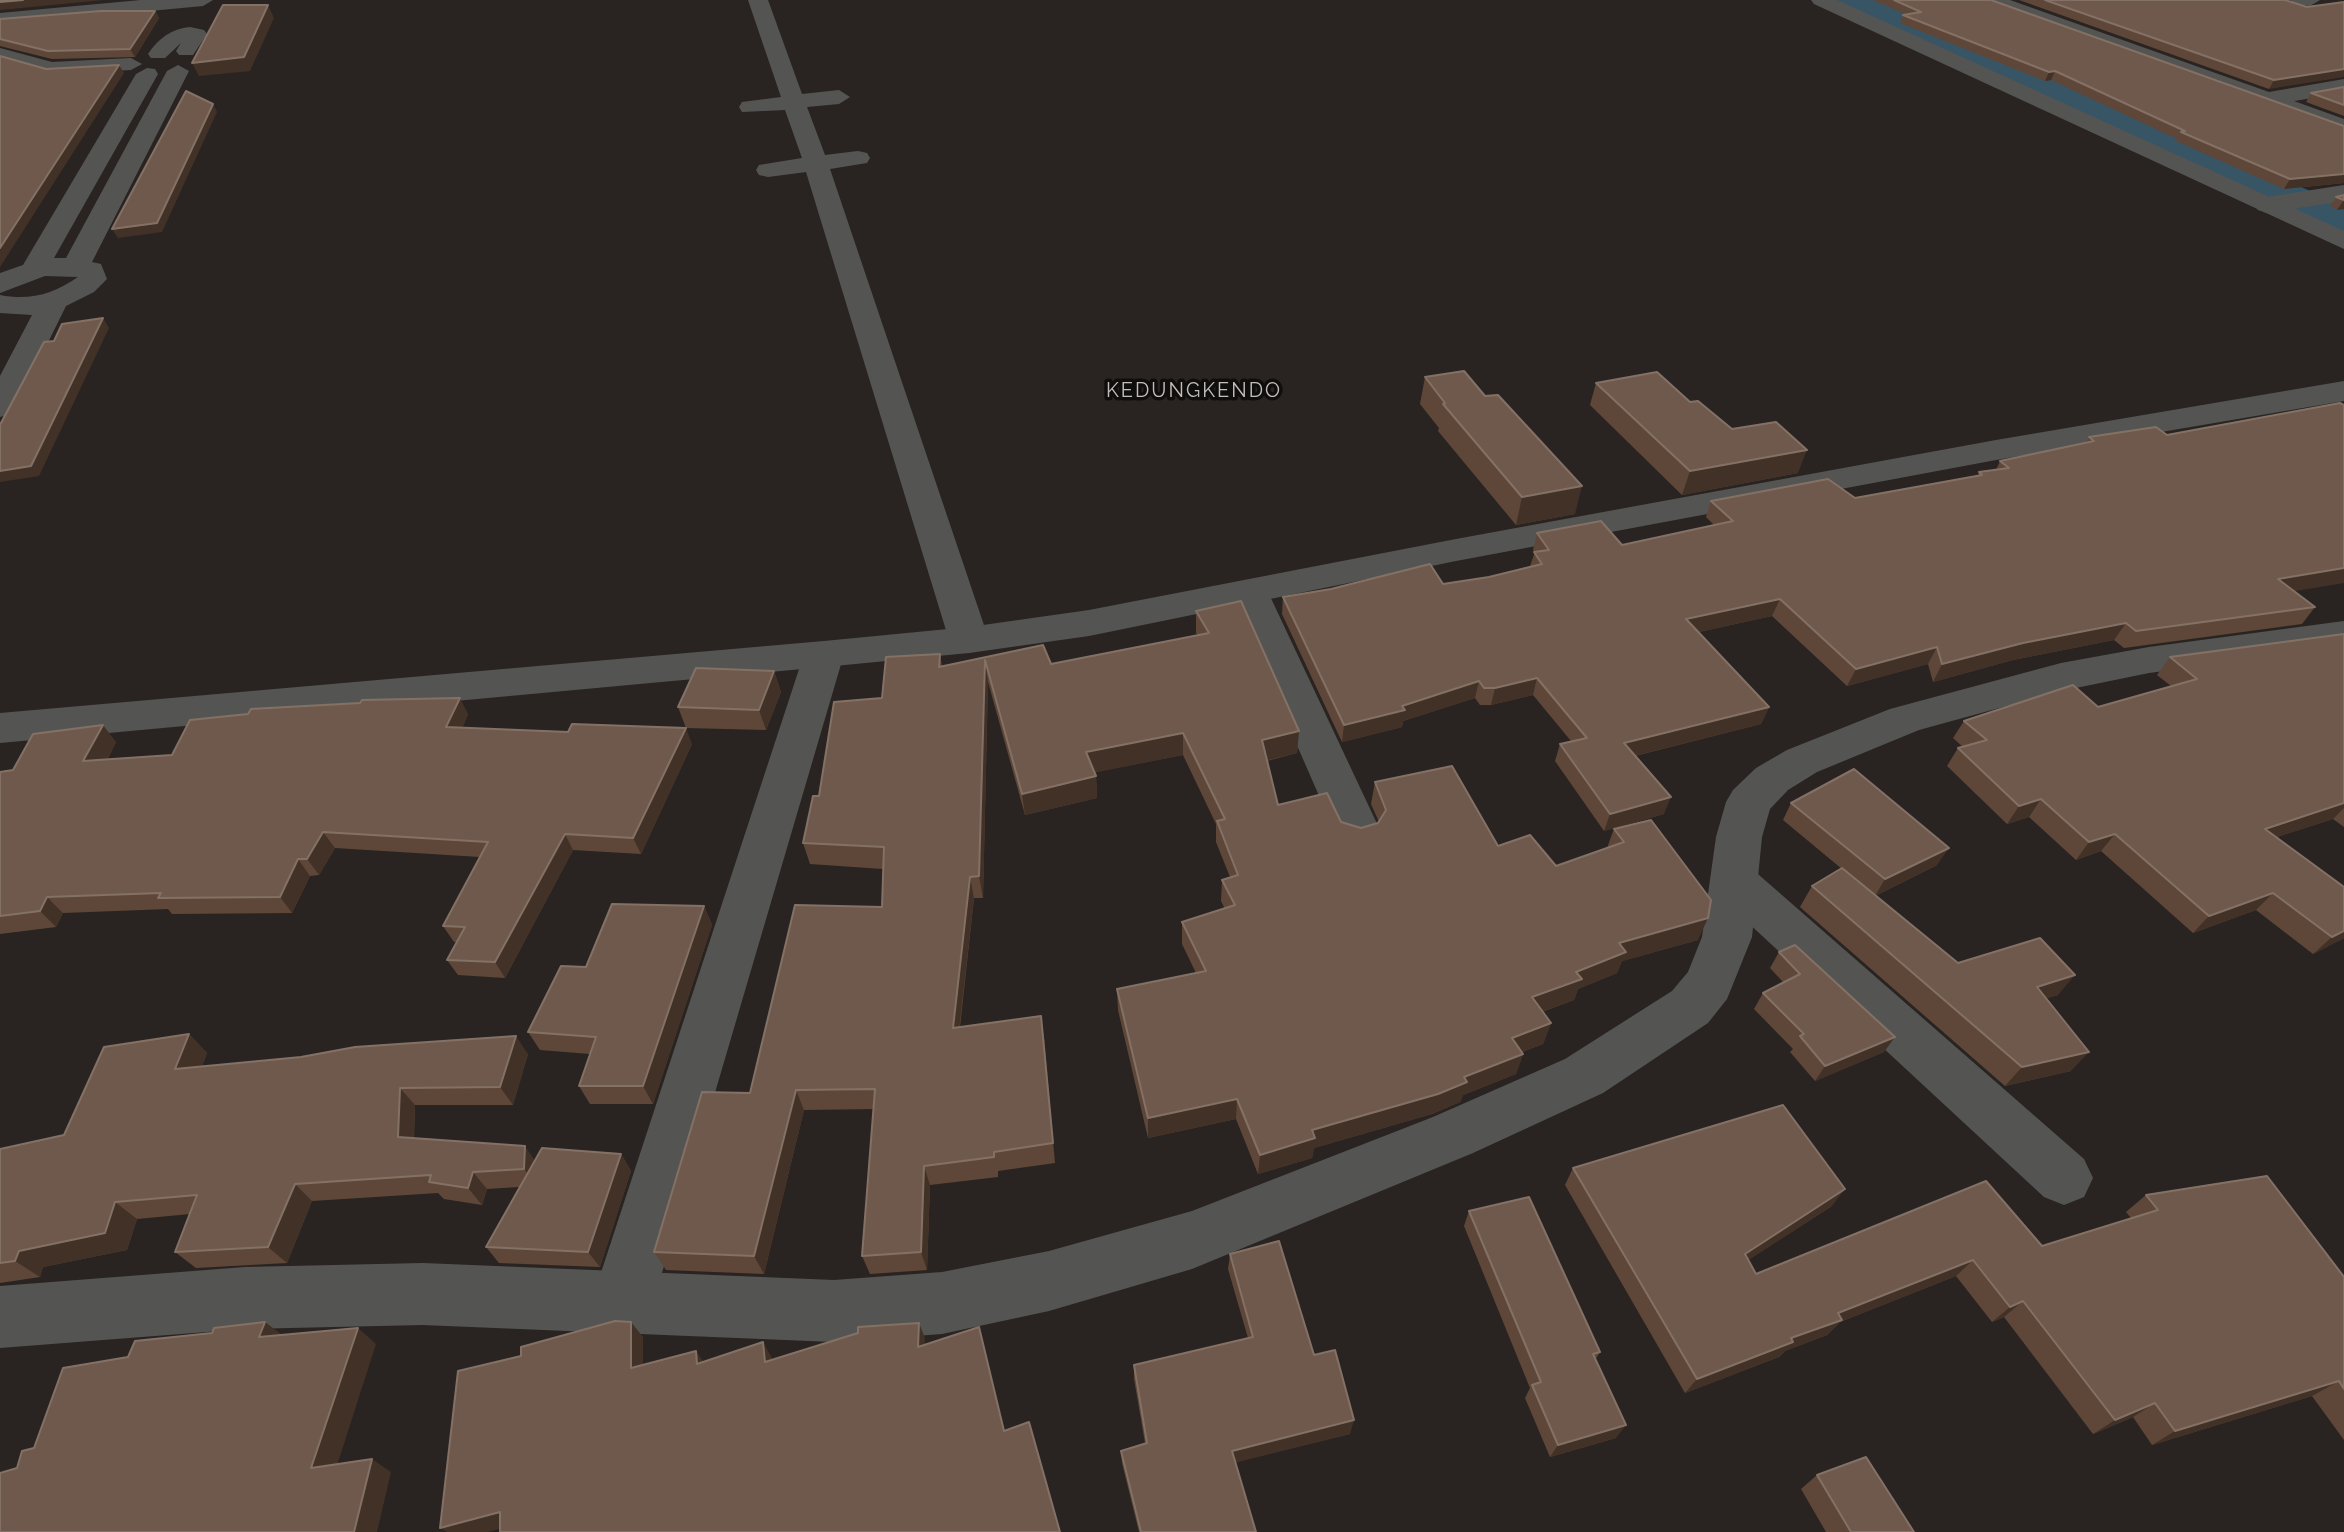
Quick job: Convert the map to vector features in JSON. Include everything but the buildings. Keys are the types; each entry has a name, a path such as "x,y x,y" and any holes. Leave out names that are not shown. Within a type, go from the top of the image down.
{"street":[{"path":"72,6 116,22 149,19 203,0"},
{"path":"758,0 816,164 969,640"},
{"path":"1821,0 2279,203 2344,241"},
{"path":"1992,0 2343,126"},
{"path":"2300,0 2310,0"},
{"path":"0,19 72,6 149,19 183,51"},
{"path":"2,303 34,270 146,64 172,38 183,51"},
{"path":"0,54 51,68 146,64 183,51"},
{"path":"76,265 183,51"},
{"path":"13,83 51,68"},
{"path":"2268,99 2344,86"},
{"path":"750,107 839,97"},
{"path":"768,170 858,158"},
{"path":"2279,203 2344,193"},
{"path":"2,303 54,301 80,290 93,279 91,270 76,265 34,270"},
{"path":"0,407 54,301"},
{"path":"0,728 824,654 969,640 1089,623 1456,550 1965,455 2344,391"},
{"path":"1249,592 1357,830"},
{"path":"0,1317 245,1298 423,1294 834,1311 942,1303 1049,1281 1192,1240 1453,1135 1584,1076 1690,1007 1709,984 1727,937 1744,817 1749,802 1759,790 1802,761 1893,724 1971,699 2061,677 2149,660 2344,634"},
{"path":"623,1300 824,654"},
{"path":"1734,881 2064,1178"}],"waterway":[{"path":"1850,0 2344,224"}],"district":[{"name":"KEDUNGKENDO","path":"1194,391"}]}
